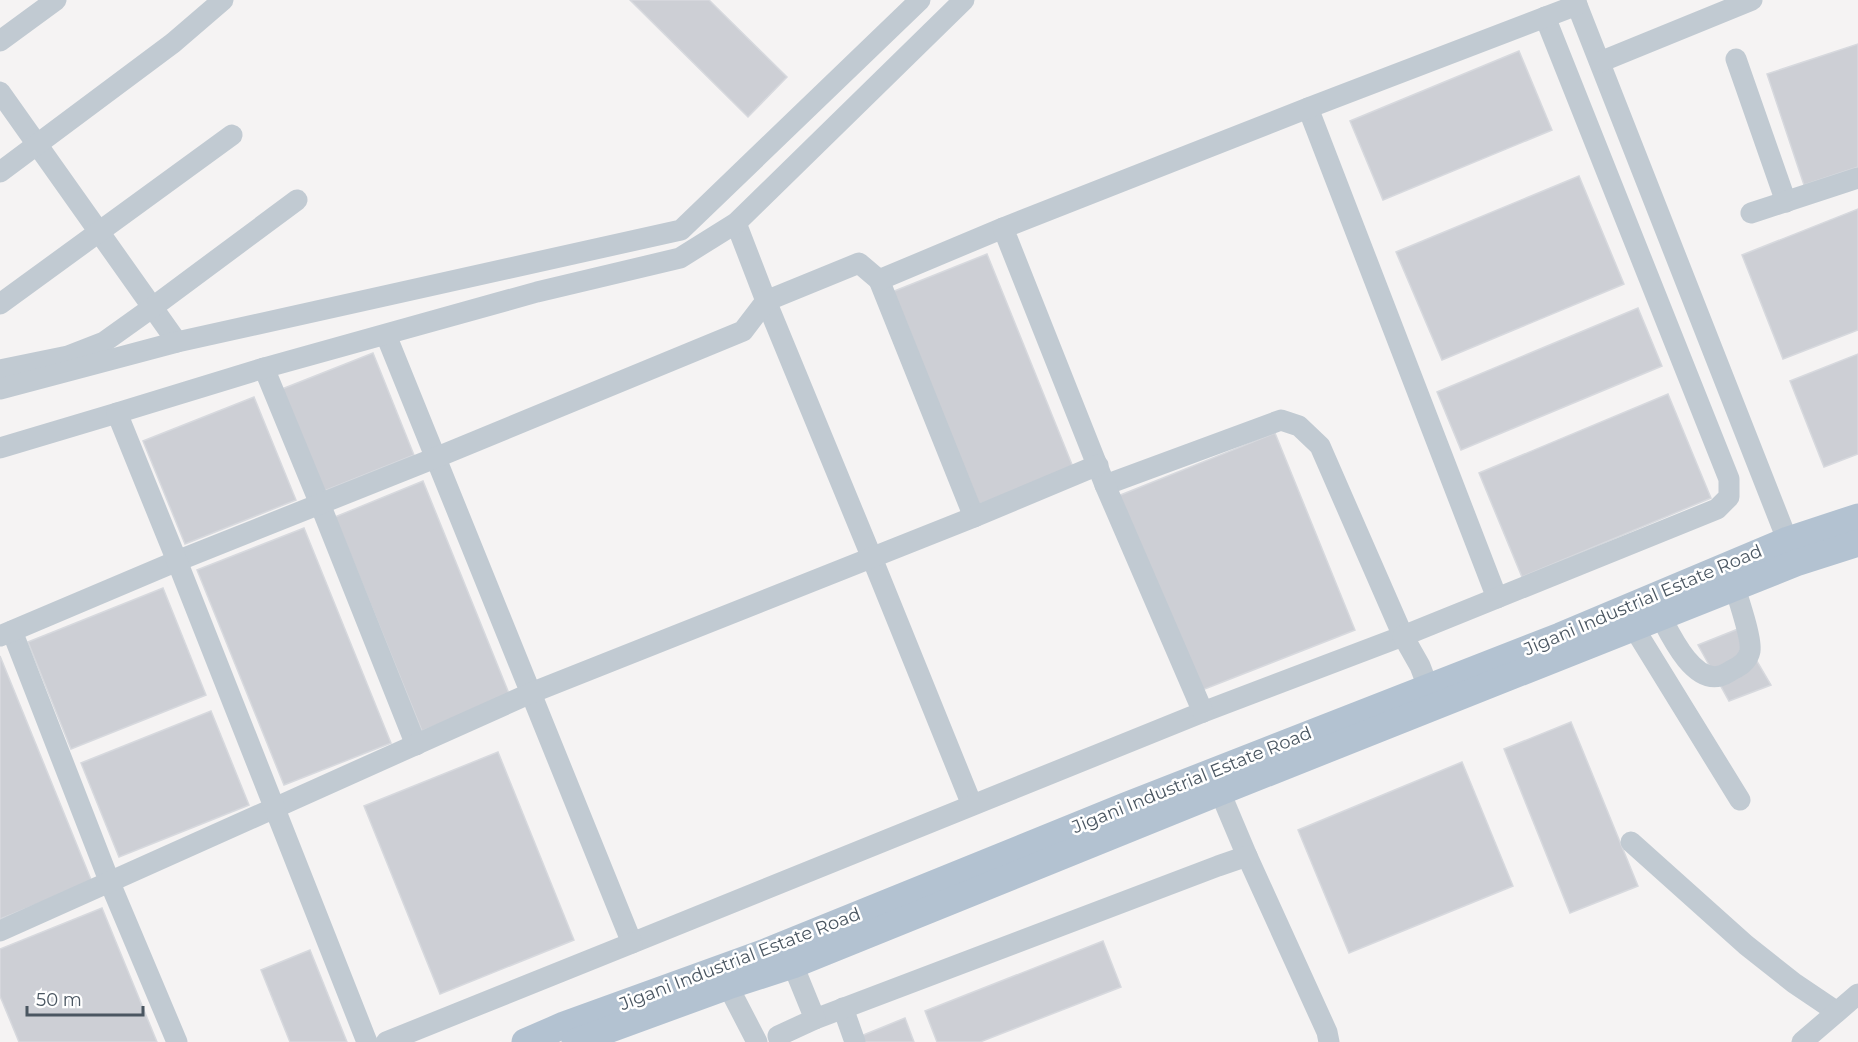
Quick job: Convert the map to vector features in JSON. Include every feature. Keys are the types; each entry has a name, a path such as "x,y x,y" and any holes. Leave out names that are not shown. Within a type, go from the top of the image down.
{"main road":[{"name":"Jigani Industrial Estate Road","path":"575,1042 793,965 1220,792 1735,588 1792,552 1858,517"},
{"name":"Jigani Industrial Estate Road","path":"525,1042 564,1025 763,953 1125,806 1570,632 1792,552 1858,543"}],"street":[{"path":"0,41 56,0"},
{"path":"0,172 173,43 223,0"},
{"path":"0,389 177,342 681,230 920,0"},
{"path":"0,448 264,368 537,292 680,258 736,223 964,0"},
{"path":"1600,62 1752,0"},
{"path":"879,280 1003,228 1576,3 1792,552"},
{"path":"386,1042 1203,712 1403,636 1717,509 1729,497 1729,479 1545,17"},
{"path":"1736,58 1786,202"},
{"path":"0,92 177,342"},
{"path":"1308,108 1497,598"},
{"path":"0,304 232,135"},
{"path":"1751,213 1858,178"},
{"path":"0,370 68,356 104,342 297,200"},
{"path":"736,223 765,301 972,805"},
{"path":"1003,228 1105,485 1203,712"},
{"path":"177,1042 6,633 743,331 765,301 859,263 879,280 974,517"},
{"path":"386,335 632,943"},
{"path":"264,368 416,745"},
{"path":"117,413 367,1042"},
{"path":"1105,485 1281,420 1299,426 1320,446 1403,636 1420,666 1428,687"},
{"path":"0,931 531,693 974,517 1098,465"},
{"path":"1661,617 1674,642 1689,663 1704,674 1718,677 1744,665 1750,651 1750,637 1735,588"},
{"path":"1634,628 1740,800"},
{"path":"1220,792 1327,1032 1329,1042"},
{"path":"1631,842 1746,945 1794,983 1837,1012"},
{"path":"780,1042 778,1036 843,1008 1247,856"},
{"path":"793,965 815,1020"},
{"path":"728,987 757,1042"},
{"path":"1802,1042 1858,994"},
{"path":"843,1008 855,1042"}],"building":[{"path":"630,0 709,0 787,77 748,117"},
{"path":"1858,44 1858,167 1804,185 1767,74"},
{"path":"1519,51 1552,130 1383,200 1350,121"},
{"path":"1579,176 1624,284 1442,360 1396,252"},
{"path":"1858,209 1858,330 1783,359 1742,255"},
{"path":"987,254 1073,467 978,505 892,292"},
{"path":"1638,308 1662,366 1461,450 1437,392"},
{"path":"373,353 414,455 324,491 282,389"},
{"path":"1858,354 1858,454 1824,467 1790,381"},
{"path":"1668,394 1711,498 1522,577 1479,473"},
{"path":"254,397 296,500 185,544 143,441"},
{"path":"1275,433 1355,630 1197,692 1118,496"},
{"path":"423,481 510,696 422,731 335,517"},
{"path":"304,528 391,743 284,785 197,570"},
{"path":"163,588 206,695 71,749 28,642"},
{"path":"1738,629 1771,685 1729,701 1698,645"},
{"path":"0,656 92,882 0,919"},
{"path":"211,711 249,805 119,857 81,763"},
{"path":"1571,722 1638,886 1570,913 1504,749"},
{"path":"498,752 574,940 440,994 364,806"},
{"path":"1462,762 1513,886 1349,953 1298,830"},
{"path":"102,908 157,1042 19,1042 0,996 0,949"},
{"path":"1103,941 1121,987 980,1042 937,1042 925,1011"},
{"path":"310,950 347,1042 290,1042 261,970"},
{"path":"905,1018 914,1042 863,1042 861,1036"}]}
